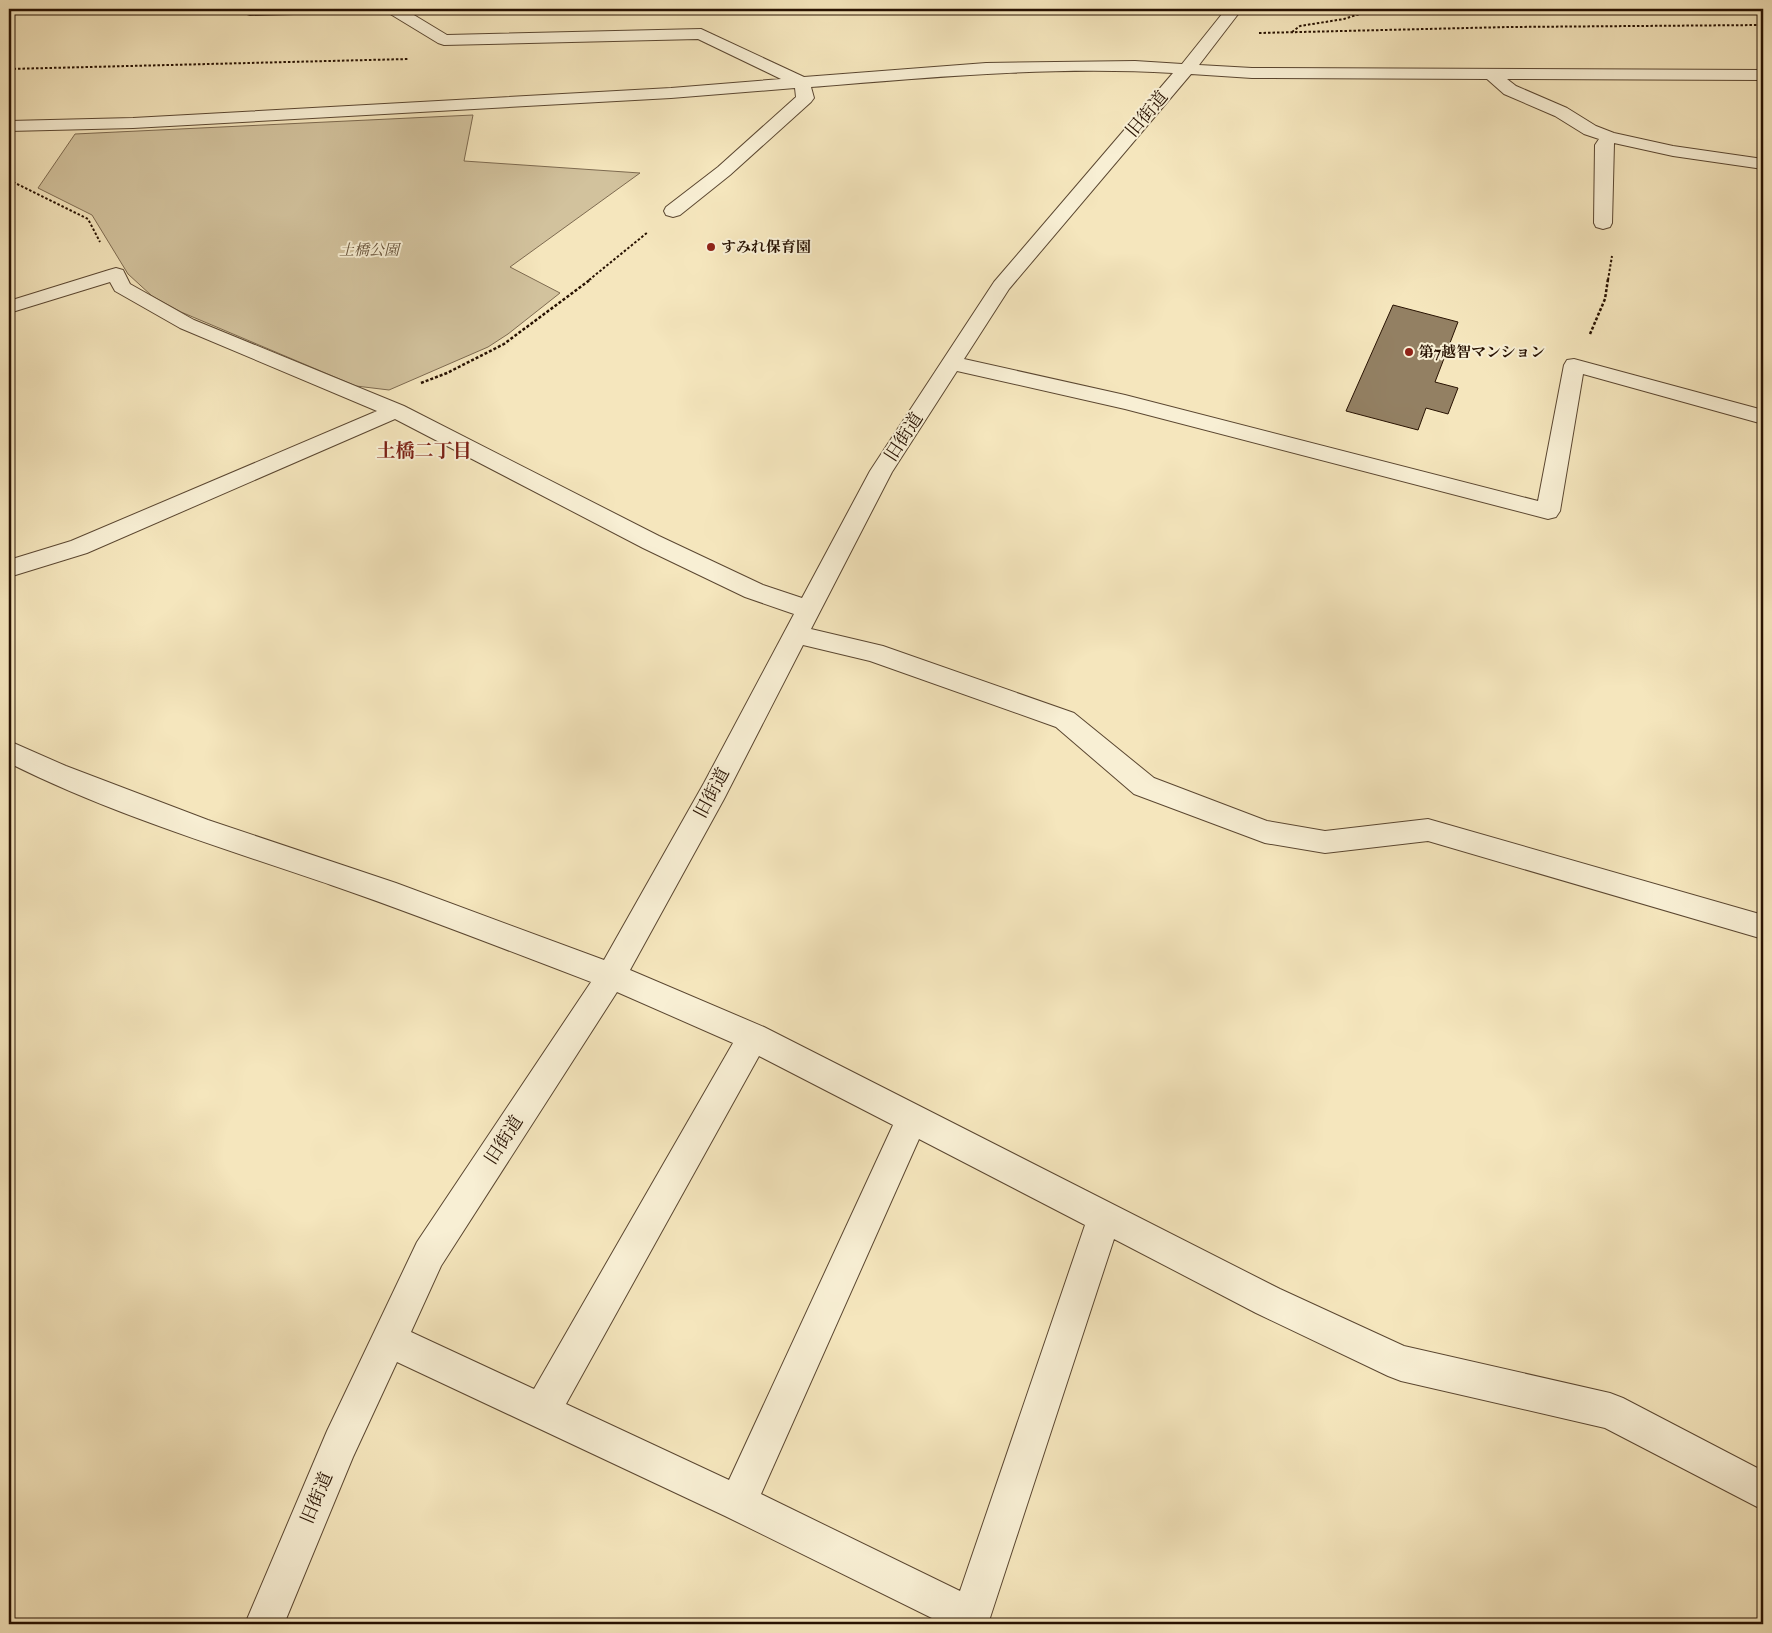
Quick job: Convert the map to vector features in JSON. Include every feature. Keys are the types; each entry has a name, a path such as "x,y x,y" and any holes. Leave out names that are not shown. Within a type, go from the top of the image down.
{"street":[{"path":"251,9 294,9"},
{"path":"393,9 444,40 701,34 802,82"},
{"name":"旧街道","path":"264,1624 340,1444 430,1254 611,976 714,791 881,472 1001,286 1216,34 1234,9"},
{"path":"9,126 153,122 661,94 986,68 1135,66 1252,73 1763,75"},
{"path":"1492,75 1510,90 1561,112 1590,130 1673,151 1763,164"},
{"path":"673,211 724,171 805,98 802,82"},
{"path":"1603,223 1604,146 1609,136"},
{"path":"9,307 116,274 122,286 187,324 396,412 651,542 754,591 808,609"},
{"path":"952,363 1125,402 1548,511 1574,366 1763,417"},
{"path":"9,569 79,547 396,412"},
{"path":"795,634 874,653 1065,720 1144,786 1265,832 1325,842 1428,830 1763,927"},
{"path":"9,751 56,774 198,828 386,892 611,976 754,1036 1268,1301 1402,1363 1610,1411 1763,1491"},
{"path":"541,1412 754,1036"},
{"path":"738,1503 912,1119"},
{"path":"389,1340 738,1503 970,1620 1104,1218"}],"path":[{"path":"1291,32 1300,26 1344,19 1375,9"},
{"path":"9,180 88,219 116,274"},
{"path":"374,402 447,373 504,344 570,296 673,211"},
{"path":"1574,366 1605,299 1616,231 1603,223"}],"green space":[{"name":"土橋公園","path":"473,115 464,161 640,173 510,267 560,293 508,334 488,347 389,390 356,386 181,312 152,296 128,274 92,215 38,188 75,134"}],"building":[{"name":"第7越智マンション","path":"1393,305 1458,322 1435,382 1458,388 1448,414 1426,408 1418,430 1346,411"}],"place":[{"name":"すみれ保育園","path":"711,247"},
{"name":"第7越智マンション","path":"1409,352"}],"district":[{"name":"土橋二丁目","path":"424,451"}]}
